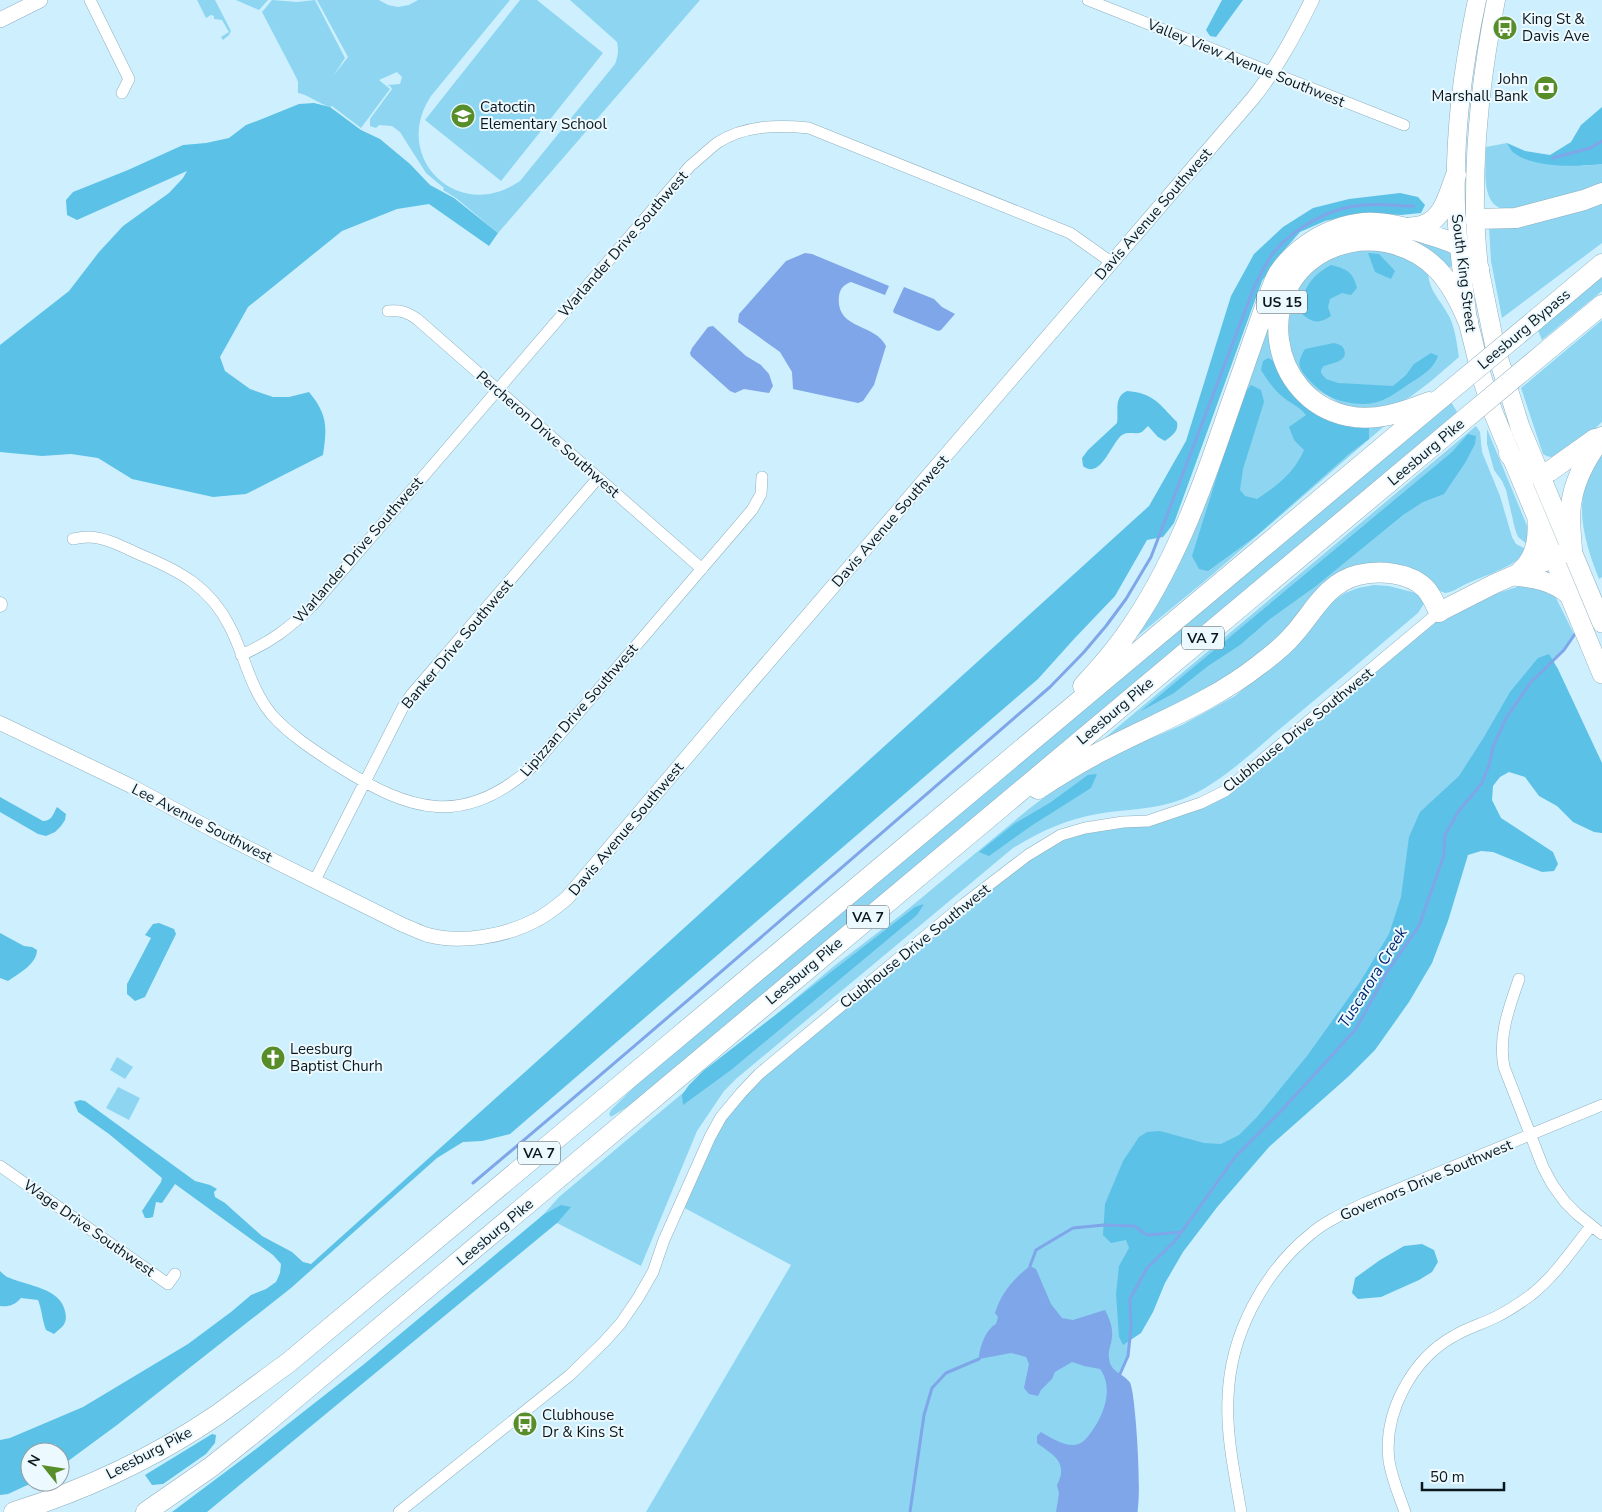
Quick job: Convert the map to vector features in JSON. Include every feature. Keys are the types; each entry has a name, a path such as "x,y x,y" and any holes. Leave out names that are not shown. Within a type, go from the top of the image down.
{"highway":[{"path":"1408,228 1424,225 1438,216 1456,175"},
{"path":"1476,219 1516,218 1584,200 1602,193"},
{"path":"1032,742 1110,655 1132,624 1163,572 1203,486 1268,298 1279,273 1296,252 1336,228 1365,223 1385,224 1408,228 1459,246 1472,256 1479,269"},
{"name":"US 15","path":"1446,394 1396,414 1379,417 1360,418 1349,416 1316,402 1296,384 1282,360 1278,340 1278,322 1284,295 1296,274 1318,254 1352,241 1371,240 1396,244 1413,250 1435,266 1453,290 1468,321"},
{"name":"Leesburg Bypass","path":"1446,394 1602,264"},
{"name":"South King Street","path":"1479,269 1502,374 1520,427 1601,620"},
{"name":"Leesburg Bypass","path":"1550,348 1602,305"},
{"name":"South King Street","path":"1468,321 1485,386 1509,454 1602,674"},
{"name":"Leesburg Pike","path":"146,1512 211,1467 261,1428 1550,348"},
{"name":"Leesburg Pike","path":"14,1512 99,1480 150,1455 216,1416 288,1363 1446,394"},
{"path":"1509,454 1518,466 1540,475 1550,472 1602,436"},
{"path":"1572,549 1571,505 1575,487 1587,459 1602,436"},
{"path":"1514,576 1526,567 1534,550 1537,540 1536,515"},
{"name":"Clubhouse Drive Southwest","path":"1439,612 1494,584 1572,549"},
{"path":"952,848 1074,767 1100,752 1173,717 1238,680 1280,649 1325,595 1340,583 1373,572 1396,574 1419,583 1426,590 1439,612"},
{"path":"1514,576 1544,580 1561,588 1572,603"}],"main road":[{"path":"0,20 40,0"},
{"name":"South King Street","path":"1468,321 1456,209 1457,118 1461,83 1476,0"},
{"name":"South King Street","path":"1479,269 1475,198 1477,129 1482,84 1496,0"}],"street":[{"path":"90,0 129,79 122,93"},
{"name":"Valley View Avenue Southwest","path":"1088,0 1404,125"},
{"name":"Davis Avenue Southwest","path":"403,925 435,937 476,938 519,928 536,920 568,898 1253,98 1271,73 1312,0"},
{"name":"Warlander Drive Southwest","path":"241,655 275,638 312,606 690,166 718,143 736,134 757,128 783,125 809,128 1070,233 1111,262"},
{"name":"Percheron Drive Southwest","path":"388,311 398,310 408,312 413,316 702,569"},
{"name":"Lipizzan Drive Southwest","path":"73,539 88,537 103,539 180,572 199,586 216,604 230,627 259,697 272,715 307,746 364,783 401,799 445,807 461,806 479,801 516,781 533,766 752,510 761,494 762,477"},
{"name":"Banker Drive Southwest","path":"315,880 402,709 598,478"},
{"name":"Clubhouse Drive Southwest","path":"399,1512 570,1375 588,1359 621,1323 653,1272 664,1240 710,1137 721,1117 741,1092 759,1074 964,904 1028,855 1061,836 1084,828 1123,822 1148,821 1200,803 1225,791 1439,612"},
{"name":"Lee Avenue Southwest","path":"0,723 131,786 222,835 403,925"},
{"path":"1519,980 1503,1033 1502,1058 1504,1066 1543,1167 1552,1184 1565,1202 1602,1234"},
{"name":"Governors Drive Southwest","path":"1241,1512 1228,1419 1230,1378 1236,1349 1246,1321 1259,1294 1292,1251 1313,1232 1365,1203 1602,1105"},
{"name":"Wage Drive Southwest","path":"0,1166 168,1284 175,1274"},
{"path":"1405,1512 1393,1479 1389,1459 1389,1439 1398,1401 1406,1383 1432,1351 1453,1336 1496,1317 1531,1295 1551,1277 1591,1226"}],"shaded area":[{"path":"197,0 215,0 231,31 223,40 221,37 229,32 222,20 214,19 214,16 211,15 206,18"},
{"path":"236,0 268,0 259,10"},
{"path":"272,0 297,2 315,0 345,58 333,76 348,57 317,0 379,0 388,5 398,7 409,5 418,0 510,0 431,96 421,119 419,141 425,161 437,178 454,189 475,195 497,192 520,181 615,64 618,53 617,42 570,0 700,0 498,233 456,198 443,190 444,188 426,173 400,132 392,126 379,125 376,128 370,126 370,119 392,89 387,85 400,84 402,77 397,72 379,80 390,89 361,128 332,106 326,106 298,93 296,77 262,12"},
{"path":"520,0 537,0 603,53 501,181 425,120"},
{"path":"1222,0 1243,0 1216,37 1210,36 1206,30"},
{"path":"314,103 330,107 361,130 380,139 410,164 430,185 454,198 498,233 489,246 429,204 397,209 342,231 248,307 220,357 225,371 250,389 273,397 289,397 309,392 320,408 325,422 323,455 246,494 213,497 132,479 98,458 71,454 42,456 0,452 0,345 69,291 99,252 123,226 169,193 187,171 77,220 67,215 66,200 73,192 183,145 229,138 246,125 299,104"},
{"path":"1602,107 1602,164 1569,166 1544,164 1523,158 1514,153 1507,143 1525,151 1550,155 1571,142 1581,125"},
{"path":"1507,143 1514,152 1583,166 1602,164 1602,184 1591,189 1510,210 1500,208 1493,203 1486,186 1486,147"},
{"path":"1400,193 1418,197 1425,205 1421,213 1401,215 1362,213 1325,221 1300,232 1280,255 1262,281 1174,523 1163,537 1147,540 1115,596 1038,679 510,1134 482,1141 463,1142 437,1158 291,1288 70,1460 70,1442 20,1442 20,1488 8,1494 0,1495 0,1440 10,1438 83,1407 188,1344 251,1295 266,1289 276,1282 280,1273 281,1264 273,1255 175,1184 162,1203 156,1202 153,1217 145,1218 142,1211 162,1178 109,1134 78,1112 74,1102 85,1101 195,1181 217,1189 214,1192 215,1197 225,1203 262,1236 292,1252 303,1262 311,1264 1149,506 1186,441 1231,296 1254,254 1283,227 1313,208 1349,199"},
{"path":"1602,200 1602,243 1502,318 1491,261 1489,228"},
{"path":"1408,238 1451,248 1452,266 1448,268 1420,244"},
{"path":"1370,245 1428,267 1432,288 1452,322 1459,357 1410,397 1395,405 1375,410 1343,405 1312,387 1300,375 1286,346 1290,299 1320,261"},
{"path":"805,253 812,254 889,286 885,295 851,282 840,291 839,307 843,315 849,321 873,333 886,346 874,385 863,401 858,403 793,389 792,372 780,352 738,322 739,314 786,261"},
{"path":"1368,253 1379,254 1395,271 1391,279 1375,272"},
{"path":"1331,265 1348,272 1354,278 1357,288 1351,295 1342,293 1330,299 1328,307 1331,316 1323,320 1313,321 1302,314 1305,291 1318,274"},
{"path":"1602,270 1602,291 1542,340 1537,328"},
{"path":"904,287 934,299 942,307 955,314 938,331 894,313 893,311"},
{"path":"1602,320 1602,422 1587,436 1557,456 1546,456 1543,454 1521,388"},
{"path":"713,326 746,356 761,365 769,374 773,386 769,393 744,389 735,393 730,391 691,356 692,348 708,327"},
{"path":"1265,326 1272,327 1299,392 1389,422 1206,580 1111,658 1135,627"},
{"path":"1334,343 1344,349 1344,357 1324,366 1321,369 1321,373 1326,379 1338,383 1393,386 1406,375 1414,364 1431,353 1438,356 1426,372 1388,398 1370,404 1355,403 1327,395 1308,378 1300,367 1300,360 1305,349"},
{"path":"1268,358 1358,426 1369,428 1369,439 1349,454 1256,536 1208,571 1199,569 1192,556 1242,396 1251,385 1261,390 1264,402 1243,469 1240,490 1245,496 1257,499 1285,478 1304,450 1294,440 1289,427 1306,415 1280,395 1266,378 1261,370 1263,361"},
{"path":"1127,391 1144,394 1155,400 1177,422 1176,431 1165,441 1158,437 1148,426 1140,433 1122,435 1105,459 1095,468 1089,469 1083,466 1082,458 1088,450 1117,423 1118,401"},
{"path":"1450,400 1457,412 1442,428 643,1097 611,1117 609,1114 611,1110 658,1063"},
{"path":"1476,426 1480,432 1482,452 1500,496 1512,537 1516,544 1528,550 1522,556 1499,570 1445,593 1376,566 1300,616 1237,676 1094,747"},
{"path":"1487,429 1530,533 1527,544 1518,537 1506,490 1494,470 1487,444"},
{"path":"1468,434 1476,436 1475,444 1465,463 1444,494 1423,502 1403,515 1316,586 1270,619 1240,645 1208,666 1174,693 1141,711 1452,452"},
{"path":"1602,453 1602,577 1599,579 1584,531 1582,505 1587,480"},
{"path":"1536,584 1554,594 1575,636 1564,650 1531,682 1436,878 1236,1156 1131,1328 1128,1356 1120,1374 1130,1382 1133,1397 1137,1450 1138,1512 646,1512 791,1265 679,1205 710,1137 741,1093 1028,855 1085,828 1154,819 1238,781 1439,612 1523,585"},
{"path":"1374,585 1389,586 1416,593 1425,602 1418,613 1235,767 1197,793 1183,799 1162,805 1075,819 1043,832 1013,848 737,1078 724,1091 697,1131 641,1266 557,1223 527,1233 559,1197 834,966 902,914 1030,808 1055,789 1113,755 1182,725 1235,696 1282,657 1334,600 1358,588"},
{"path":"1549,654 1558,669 1602,763 1602,833 1594,832 1573,822 1557,806 1539,796 1525,777 1509,772 1500,777 1493,786 1492,800 1501,818 1553,852 1558,864 1554,871 1542,872 1493,852 1481,851 1468,855 1448,921 1432,963 1409,1002 1375,1050 1349,1076 1269,1147 1218,1206 1183,1252 1165,1283 1153,1312 1141,1333 1123,1345 1119,1337 1116,1294 1119,1266 1129,1248 1126,1240 1111,1243 1103,1235 1105,1204 1123,1161 1139,1137 1147,1132 1160,1131 1204,1143 1221,1144 1239,1135 1257,1117 1307,1056 1360,982 1389,934 1401,897 1409,837 1420,812 1459,776 1510,692 1538,658"},
{"path":"1097,774 1091,788 1031,826 989,856 979,852 1014,824 1051,802 1088,775"},
{"path":"0,797 43,821 46,821 53,815 57,807 66,814 65,820 55,832 46,836 38,834 0,812"},
{"path":"924,904 917,915 731,1070 683,1105 682,1095 703,1071 915,907"},
{"path":"159,923 174,929 176,934 145,997 135,1001 127,994 127,984 151,938 145,935 153,924"},
{"path":"0,933 24,946 37,950 34,960 22,972 8,981 0,978"},
{"path":"117,1057 133,1067 125,1079 110,1070"},
{"path":"118,1087 140,1098 129,1120 106,1108"},
{"path":"561,1205 571,1207 557,1223 207,1512 172,1512 363,1365 543,1215"},
{"path":"1422,1244 1434,1250 1438,1262 1432,1272 1381,1297 1358,1299 1352,1293 1355,1278 1380,1260 1404,1246"},
{"path":"1030,1266 1036,1269 1051,1304 1062,1318 1073,1320 1105,1310 1109,1318 1112,1334 1109,1354 1110,1363 1130,1383 1132,1391 1139,1469 1137,1512 1056,1512 1060,1465 1054,1455 1037,1443 1037,1436 1041,1432 1057,1441 1070,1445 1080,1443 1086,1438 1100,1417 1106,1401 1106,1384 1100,1369 1072,1362 1055,1372 1052,1379 1038,1396 1029,1394 1024,1388 1029,1364 1026,1357 1011,1353 979,1359 984,1339 992,1326 996,1324 998,1317 995,1313 1004,1293 1013,1281"},
{"path":"0,1271 7,1277 42,1289 57,1297 65,1311 66,1319 62,1327 54,1334 46,1330 38,1300 21,1298 12,1305 0,1306"},
{"path":"212,1434 216,1435 215,1443 206,1454 163,1484 152,1485 145,1475"}],"waterway":[{"path":"1553,158 1590,148 1602,141"},
{"path":"473,1183 835,874 1050,687 1084,652 1126,599 1151,557 1255,285 1271,256 1292,234 1327,214 1370,204 1414,206"},
{"name":"Tuscarora Creek","path":"1120,1374 1128,1356 1131,1328 1130,1299 1147,1268 1175,1241 1236,1156 1281,1111 1356,1029 1387,972 1419,926 1444,855 1445,835 1458,812 1482,783 1493,747 1506,718 1531,682 1564,650 1577,631"},
{"path":"1030,1266 1036,1250 1073,1228 1104,1225 1134,1226 1147,1235 1182,1232"},
{"path":"910,1512 924,1415 932,1388 946,1373 979,1359"}],"place":[{"name":"King St & Davis Ave","path":"1505,28"},
{"name":"John Marshall Bank","path":"1546,88"},
{"name":"Catoctin Elementary School","path":"463,116"},
{"name":"Leesburg Baptist Churh","path":"273,1058"},
{"name":"Clubhouse Dr & Kins St","path":"525,1424"}]}
